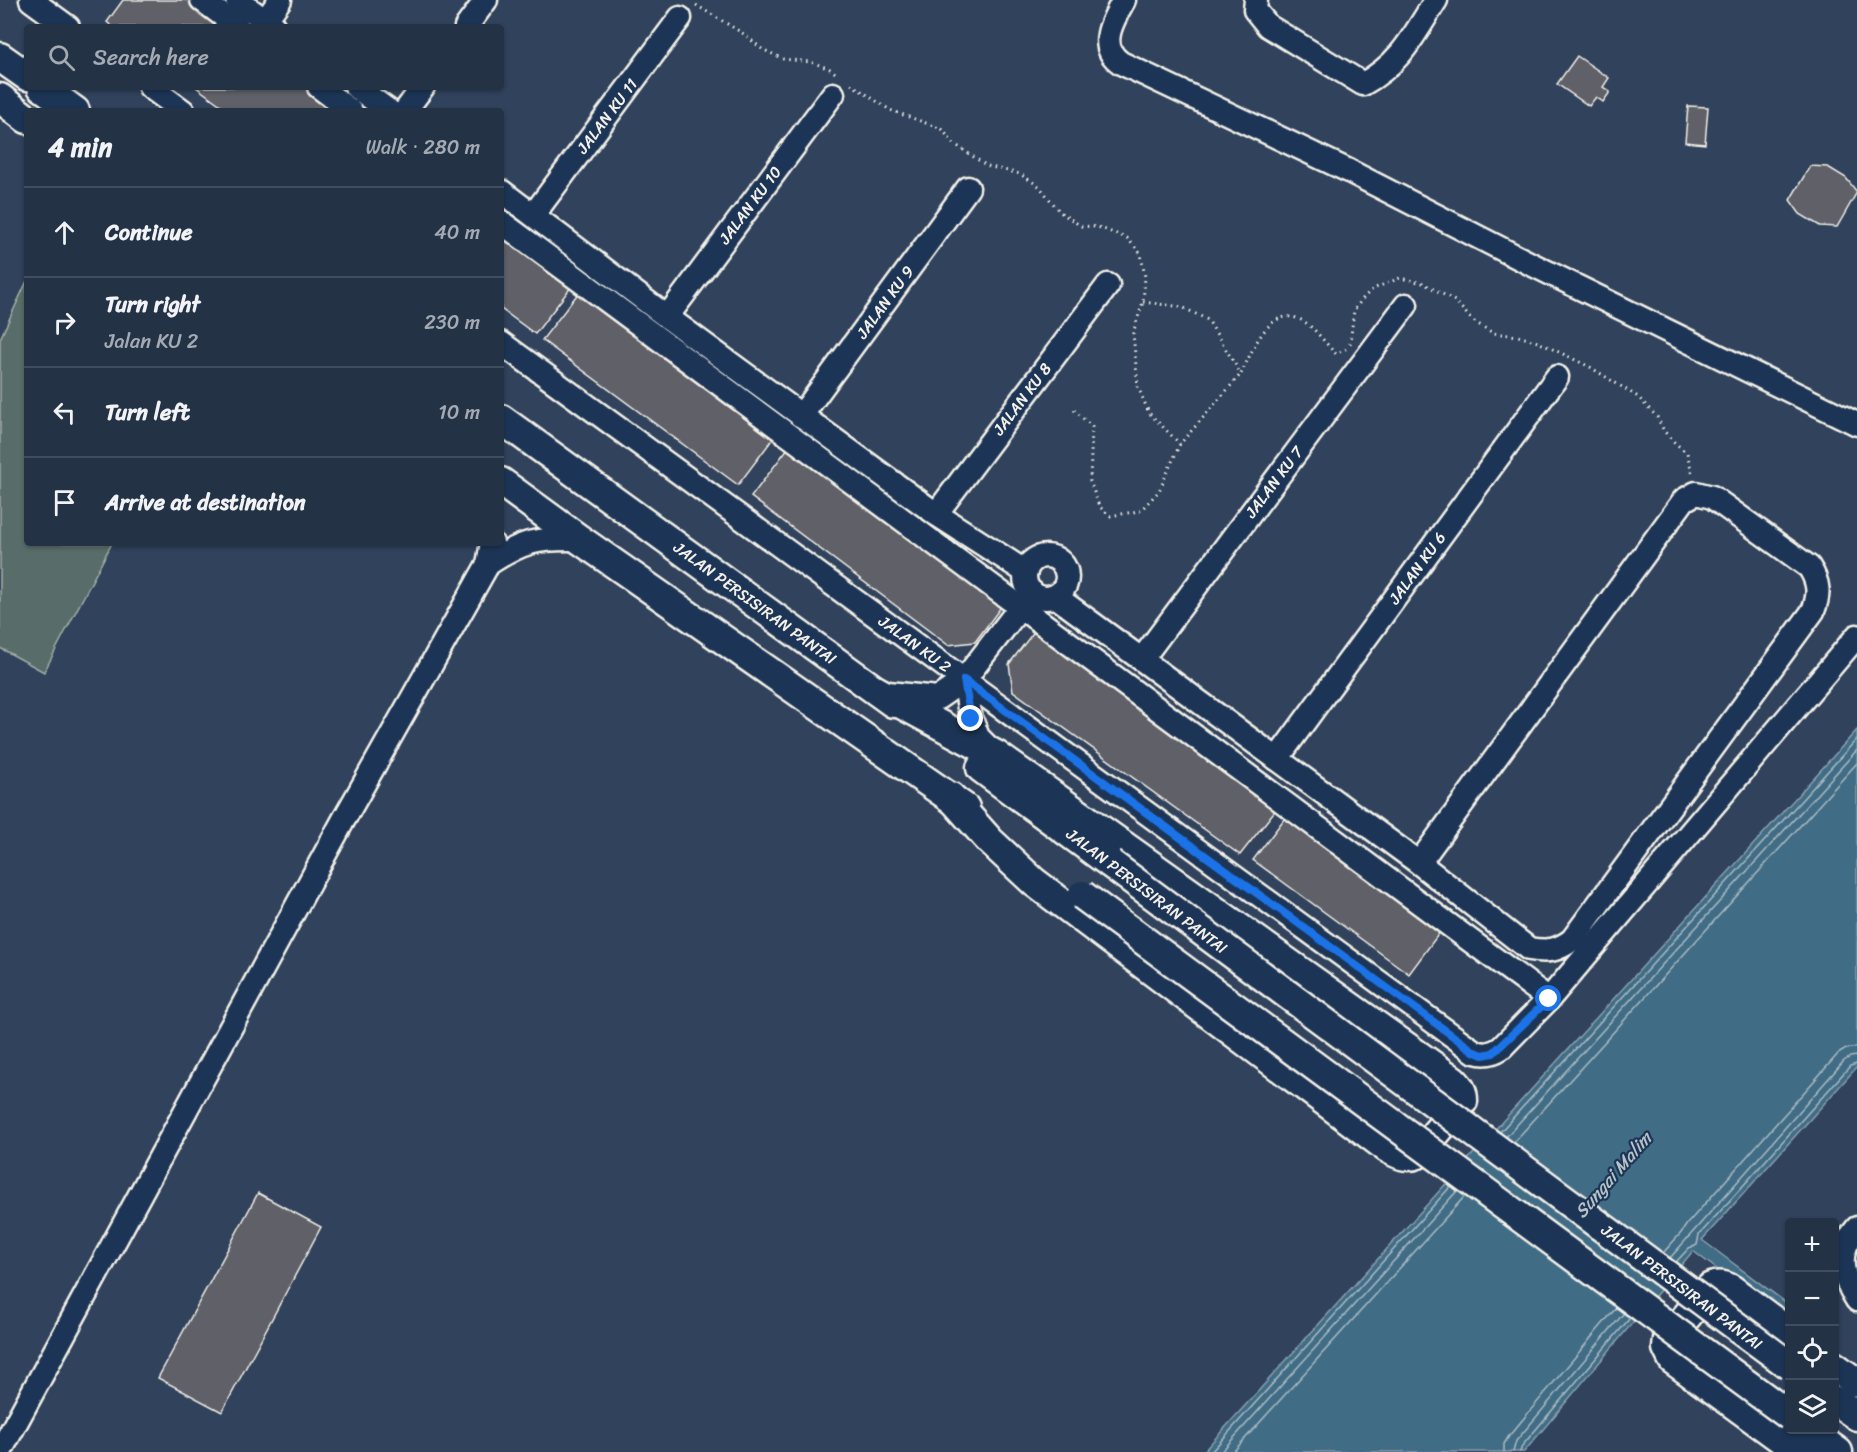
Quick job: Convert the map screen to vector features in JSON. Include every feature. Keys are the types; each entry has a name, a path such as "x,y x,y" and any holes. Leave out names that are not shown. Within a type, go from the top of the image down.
{"main road":[{"path":"0,57 24,74"},
{"path":"46,90 71,108"},
{"path":"0,98 24,117"},
{"name":"JALAN PERSISIRAN PANTAI","path":"504,421 877,691 1785,1362"},
{"path":"504,484 579,539 951,797 1785,1412"},
{"path":"877,691 996,755 1460,1087 1463,1093 1462,1101 1418,1154 1411,1158 1387,1148 1034,882 990,840 951,797"},
{"path":"1785,1329 1725,1285 1717,1285 1711,1287 1668,1340 1667,1348 1673,1360 1799,1452"},
{"path":"1839,1370 1857,1383"},
{"path":"1839,1403 1857,1416"},
{"path":"1813,1434 1838,1452"}],"street":[{"path":"31,0 64,24"},
{"path":"202,0 234,24"},
{"path":"237,0 270,24 280,0"},
{"path":"468,24 486,0"},
{"path":"1124,0 1108,37 1108,48 1112,57 1121,63 1349,171 1857,424"},
{"path":"1256,0 1255,10 1268,26 1363,84 1380,75 1401,56 1436,0"},
{"name":"JALAN KU 11","path":"534,214 680,18"},
{"path":"154,90 179,108"},
{"path":"323,90 347,108"},
{"path":"360,90 385,108"},
{"path":"407,108 421,90"},
{"name":"JALAN KU 10","path":"667,317 833,94"},
{"name":"JALAN KU 9","path":"801,416 968,188"},
{"path":"504,193 667,317 936,514 1026,590 1549,999 1857,636"},
{"path":"504,224 1026,590 1043,597 1055,596 1065,586 1067,579 1067,572 1060,560 1053,557 1039,557 1028,565 1026,590 964,680 938,698 877,691"},
{"name":"JALAN KU 8","path":"936,514 1108,285"},
{"name":"JALAN KU 7","path":"1142,659 1406,305"},
{"name":"JALAN KU 2","path":"504,345 1475,1052 1483,1055 1493,1053 1549,999"},
{"name":"JALAN KU 6","path":"1277,759 1557,377"},
{"path":"1055,596 1419,863 1529,949 1547,952 1558,949 1572,940 1813,611 1818,597 1816,578 1809,567 1712,497 1696,494 1684,500 1419,863"},
{"path":"6,1447 490,553 554,538 579,539"},
{"path":"964,680 971,719 978,737 996,755"},
{"path":"1857,1227 1846,1241 1842,1263 1846,1282 1857,1300"}],"path":[{"path":"1074,410 1092,427 1090,481 1098,506 1110,516 1140,511 1159,491 1180,444 1241,374 1260,336 1270,323 1287,317 1303,321 1336,354 1345,351 1351,342 1354,310 1374,289 1400,278 1423,283 1455,301 1473,321 1493,333 1518,336 1538,342 1590,367 1638,397 1657,417 1664,431 1687,453 1696,494"},
{"path":"1143,302 1182,307 1208,320 1241,374"}],"green space":[{"path":"24,287 24,546 110,546 44,672 0,648 0,339"}],"water":[{"name":"Sungai Malim","path":"1857,730 1857,1067 1702,1240 1785,1302 1785,1321 1693,1251 1524,1452 1203,1452"}],"building":[{"path":"123,0 196,0 229,24 109,24 107,22"},
{"path":"1577,56 1609,78 1603,87 1610,92 1603,102 1596,97 1589,106 1557,84"},
{"path":"200,90 320,90 337,103 333,108 225,108"},
{"path":"1688,106 1708,107 1705,144 1685,142"},
{"path":"1810,166 1828,167 1846,178 1857,192 1837,227 1820,226 1800,214 1790,200"},
{"path":"504,229 575,282 535,334 504,311"},
{"path":"583,287 778,432 738,485 542,340"},
{"path":"791,444 1004,603 975,642 948,645 751,497"},
{"path":"1039,625 1281,803 1240,855 1013,691 1009,664"},
{"path":"1291,810 1446,924 1409,974 1253,860"},
{"path":"258,1193 321,1227 222,1412 158,1378"}],"route":[{"path":"971,719 964,680 1475,1052 1483,1055 1501,1048 1549,999"}]}
